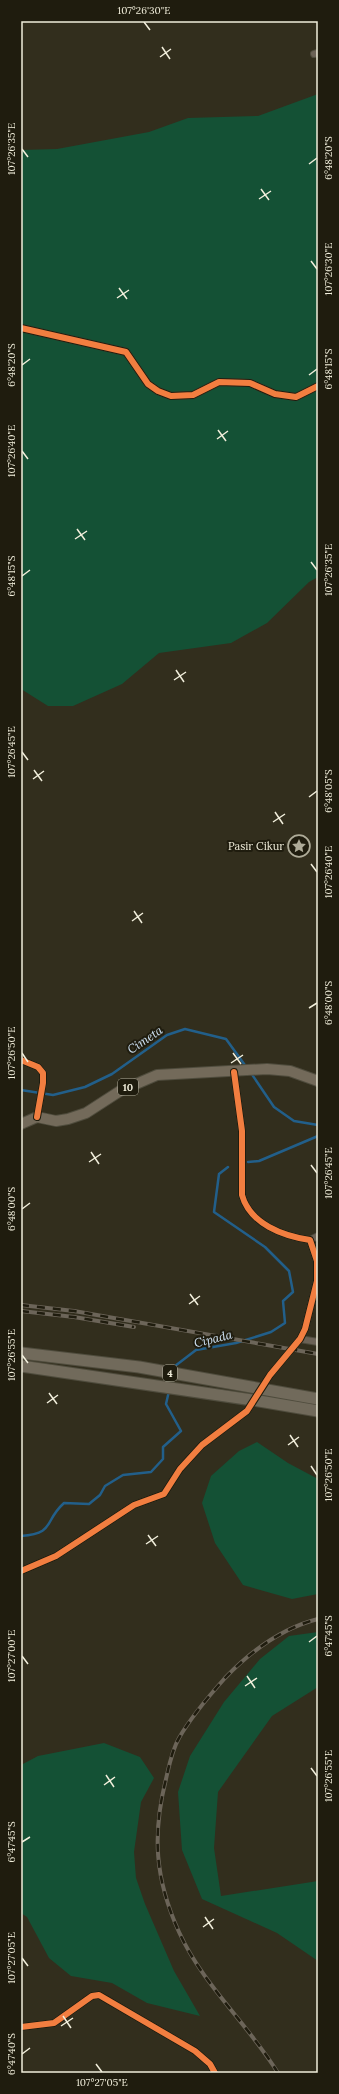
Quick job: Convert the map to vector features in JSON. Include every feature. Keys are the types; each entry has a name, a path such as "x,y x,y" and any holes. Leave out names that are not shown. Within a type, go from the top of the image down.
{"highway":[{"name":"10","path":"37,1117 68,1120 86,1113 120,1091 157,1075 267,1069 290,1071 318,1081"},
{"path":"21,1124 37,1117"},
{"name":"4","path":"21,1353 139,1367 318,1399"},
{"name":"4","path":"21,1366 318,1411"}],"street":[{"path":"21,328 126,352 148,384 158,391 171,396 193,395 219,382 250,383 275,394 296,397 318,386"},
{"path":"21,1060 38,1067 43,1073 43,1083 37,1117"},
{"path":"238,1071 243,1160 242,1195 250,1212 271,1228 289,1235 310,1240 318,1236"},
{"path":"21,1571 56,1556 134,1504 164,1494 180,1469 202,1445 214,1434 238,1419 247,1411 278,1364 300,1339 308,1318 317,1280 317,1261 310,1240"},
{"path":"300,1339 318,1342"},
{"path":"21,2027 54,2023 75,2010 87,1999 99,1995 194,2050 210,2064 215,2073"}],"green space":[{"path":"318,94 318,577 309,582 267,623 231,643 159,653 122,684 73,706 48,706 21,689 21,150 57,149 149,132 188,118 258,116"},
{"path":"257,1442 288,1463 318,1479 318,1594 292,1599 243,1585 215,1543 202,1503 211,1476 239,1451"},
{"path":"318,1632 318,1687 272,1716 218,1792 214,1848 221,1896 318,1881 318,1961 277,1933 202,1899 182,1850 178,1792 190,1756 224,1702 260,1659 289,1636"},
{"path":"104,1743 140,1757 154,1778 141,1802 134,1852 136,1878 145,1904 174,1971 200,2016 147,2003 112,1983 71,1976 49,1958 27,1917 21,1913 21,1765 38,1756"}],"waterway":[{"name":"Cimeta","path":"21,1090 53,1095 85,1087 112,1074 167,1035 185,1029 226,1039 247,1068"},
{"name":"Cimeta","path":"251,1073 274,1107 294,1121 318,1125"},
{"name":"Cipada","path":"248,1162 259,1161 318,1136"},
{"name":"Cipada","path":"174,1370 175,1366 196,1350 236,1343 271,1332 285,1323 283,1301 293,1292 289,1271 265,1247 214,1212 219,1174 228,1167"},
{"name":"Cipada","path":"21,1536 40,1532 48,1526 53,1516 64,1503 89,1504 100,1495 105,1486 123,1475 151,1472 163,1459 163,1447 181,1431 166,1404 169,1391"}],"railway":[{"path":"21,1305 74,1311 318,1354"},
{"path":"21,1311 74,1317 134,1327"},
{"path":"278,2073 266,2055 200,1970 179,1932 171,1913 161,1875 158,1857 159,1819 166,1779 174,1748 189,1722 200,1707 225,1678 256,1650 292,1628 318,1619"}],"cycle path":[{"path":"21,328 126,352 148,384 158,391 171,396 193,395 219,382 250,383 275,394 296,397 318,386"},
{"path":"21,1060 38,1067 43,1073 43,1083 37,1117"},
{"path":"21,1571 56,1556 134,1505 164,1494 180,1469 202,1445 247,1411 270,1375 300,1339 305,1329 317,1281 317,1261 310,1240 279,1232 269,1227 252,1214 246,1205 242,1195 242,1131 234,1072"},
{"path":"21,2027 54,2023 92,1996 99,1995 195,2051 210,2064 215,2073"}],"place":[{"name":"Pasir Cikur","path":"299,846"}]}
